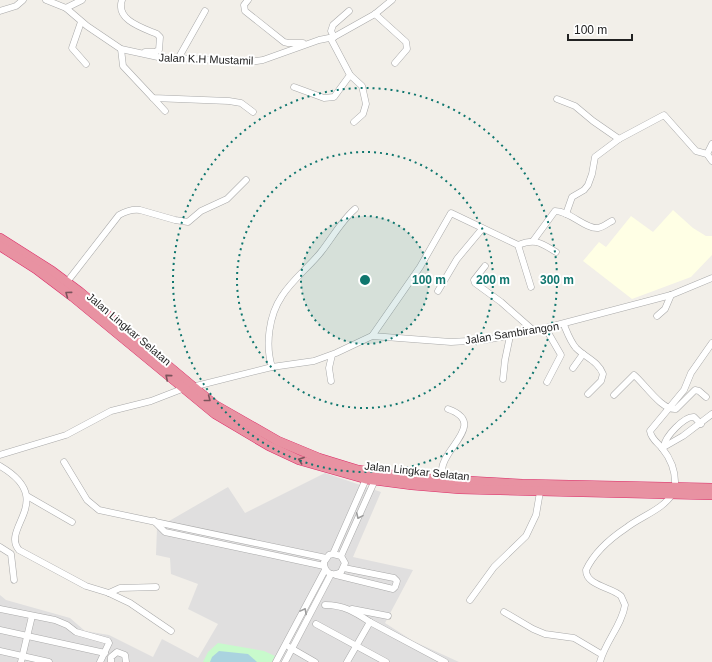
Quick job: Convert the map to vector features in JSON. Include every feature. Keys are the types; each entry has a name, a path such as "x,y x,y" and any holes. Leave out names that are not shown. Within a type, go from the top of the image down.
{"highway":[{"name":"Jalan Lingkar Selatan","path":"0,238 67,282 146,353 182,389 215,414 270,446 299,460 318,462 377,474 445,481 460,485 674,490 712,495"},
{"name":"Jalan Lingkar Selatan","path":"0,246 36,269 216,405 259,431 318,462 370,480 460,485 540,492 712,488"}],"street":[{"path":"0,11 16,6 22,0"},
{"name":"Jalan K.H Mustamil","path":"46,0 66,8 81,22 119,48 149,56 256,62 323,39 333,38 375,14 392,0"},
{"path":"66,8 82,0"},
{"path":"122,0 121,10 124,17 130,22 156,34 161,42 159,50 155,52 119,48 123,66 164,111"},
{"path":"248,0 244,5 245,11 284,42 300,44 318,38 323,39"},
{"path":"179,57 205,11"},
{"path":"349,11 333,25 331,31 350,75 362,86 366,104 364,114 354,122"},
{"path":"375,14 406,42 407,49 395,63"},
{"path":"81,22 72,48 86,64"},
{"path":"294,87 324,98 332,98 350,75"},
{"path":"153,98 229,101 241,103 253,112"},
{"path":"557,99 575,106 598,125 619,139"},
{"path":"566,214 572,197 586,188 591,178 595,157 619,139 664,115 696,151 706,154 712,161"},
{"path":"706,154 712,144"},
{"path":"67,282 119,215 124,212 134,209 188,222 201,211 226,199 246,180"},
{"path":"272,366 269,356 268,341 272,320 282,296 312,263 355,209"},
{"path":"533,241 554,213 558,211 594,227 603,226 612,221"},
{"path":"372,336 420,267 451,213 518,245 533,241 544,244 556,252"},
{"path":"438,291 457,259 482,229"},
{"path":"518,245 531,287"},
{"path":"485,266 474,280 475,283 501,302 534,331"},
{"name":"Jalan Sambirangon","path":"192,387 272,366 314,361 332,355 372,336 452,342 510,336 546,329 671,295 712,278"},
{"path":"657,316 665,309 671,295"},
{"path":"564,325 573,344 583,354 597,363 604,374 602,381 588,394"},
{"path":"546,329 561,355 547,382"},
{"path":"503,379 510,336"},
{"path":"600,662 602,654 624,608 624,601 619,593 592,581 586,574 586,570 604,546 626,528 668,501 674,490 673,469 663,447 651,436 650,431 684,390 690,373 712,342"},
{"path":"573,368 583,354"},
{"path":"331,381 329,364 332,355"},
{"path":"614,395 635,375 669,408 676,409 695,390 699,391 706,397"},
{"path":"0,455 66,435 111,411 151,401 182,389"},
{"path":"445,481 442,470 444,464 464,432 465,425 455,412 448,409"},
{"path":"663,447 683,436 712,414"},
{"path":"663,447 666,438 688,418 694,417 700,424"},
{"path":"64,462 87,500 96,509 326,558 333,554 359,495 370,480"},
{"path":"0,466 18,479 27,496 27,503 16,526 16,548 86,586 109,593 141,610 171,631"},
{"path":"341,556 366,498 370,480"},
{"path":"470,600 494,567 530,530 536,515 540,492"},
{"path":"359,495 366,498"},
{"path":"27,496 72,522"},
{"path":"154,521 167,532 325,568 334,574 393,589 397,581 394,578 344,568"},
{"path":"0,547 11,554 14,580"},
{"path":"285,662 334,574 341,572 344,568 345,563 341,556 333,554"},
{"path":"276,662 325,568 326,558"},
{"path":"109,593 120,588 156,587"},
{"path":"325,605 388,616"},
{"path":"349,608 370,622 445,662"},
{"path":"0,609 55,620 67,625 76,632 108,641 109,643 100,662"},
{"path":"504,612 533,629 551,635 574,638 602,654"},
{"path":"22,659 32,616"},
{"path":"347,662 370,622"},
{"path":"316,624 386,662"},
{"path":"0,630 105,653"},
{"path":"285,646 315,662"},
{"path":"0,651 22,659 49,662"},
{"path":"110,660 113,654 122,652 127,660 133,662"}],"shaded area":[{"path":"673,210 693,228 706,236 712,236 712,255 691,277 632,299 583,261 599,242 606,247 631,216 653,232"},
{"path":"325,473 381,492 353,557 413,570 385,623 413,641 459,662 0,662 0,595 6,600 70,618 85,631 109,635 153,657 162,639 198,658 218,624 188,609 198,584 171,574 170,558 156,555 157,528 228,487 245,513"}],"green space":[{"path":"218,643 264,651 275,656 272,662 203,662 208,652"}],"water":[{"path":"219,651 248,654 257,662 210,662 212,657"}]}
